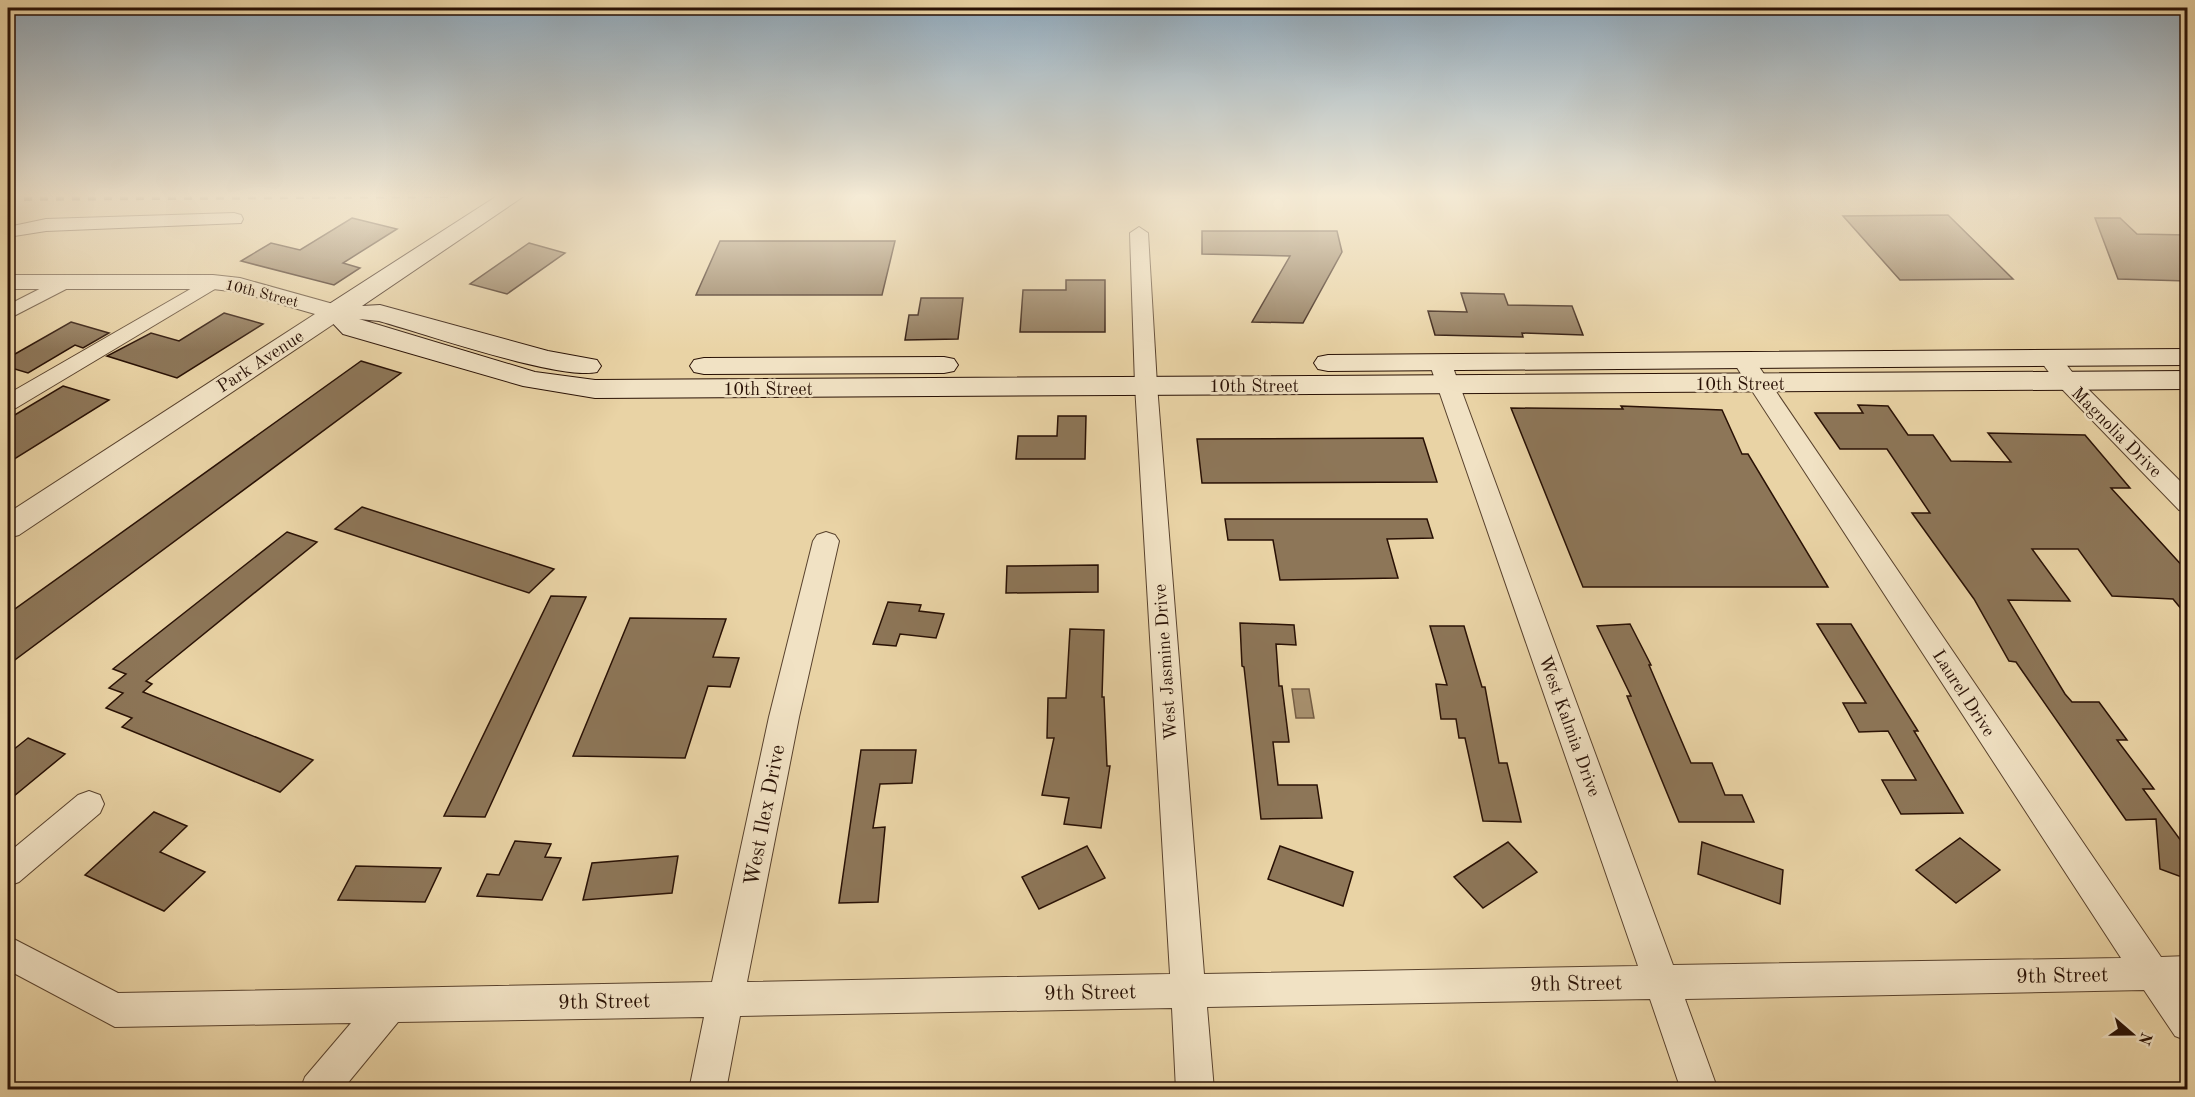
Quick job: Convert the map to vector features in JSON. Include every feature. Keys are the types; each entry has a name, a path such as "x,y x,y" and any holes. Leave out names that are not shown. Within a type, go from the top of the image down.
{"main road":[{"name":"Park Avenue","path":"335,312 434,247"},
{"name":"10th Street","path":"335,312 353,328 453,358 533,380 595,389 1146,375 1443,374 1758,384 2187,380"},
{"name":"10th Street","path":"1443,374 1743,360 2187,357"}],"street":[{"name":"West Jasmine Drive","path":"1140,247 1146,375 1195,1089"},
{"name":"10th Street","path":"8,282 213,282 240,285 335,312"},
{"path":"8,313 65,282"},
{"path":"8,403 213,282"},
{"name":"Park Avenue","path":"8,527 335,312"},
{"name":"Magnolia Drive","path":"2050,359 2068,382 2187,504"},
{"name":"Laurel Drive","path":"1743,360 2123,932 2171,973 2187,1024"},
{"name":"West Kalmia Drive","path":"1443,374 1700,1089"},
{"name":"West Ilex Drive","path":"707,1089 784,717 826,541"},
{"path":"8,872 89,804"},
{"name":"9th Street","path":"8,952 115,1010 2171,973"},
{"path":"318,1089 390,1005"}],"shaded area":[{"path":"1292,689 1309,689 1314,718 1296,718"}],"building":[{"path":"264,247 288,247 300,250 305,247 368,247 343,263 360,268 334,285 241,261"},
{"path":"523,247 544,247 565,253 507,294 470,284"},
{"path":"717,247 894,247 882,295 696,295"},
{"path":"1202,247 1341,247 1342,252 1303,323 1252,322 1290,256 1202,254"},
{"path":"1871,247 1981,247 2013,279 1900,280"},
{"path":"2106,247 2187,247 2187,281 2118,279"},
{"path":"1066,280 1105,280 1105,332 1020,332 1023,290 1066,290"},
{"path":"1461,293 1504,294 1508,305 1572,306 1583,335 1522,333 1523,337 1435,335 1428,311 1467,312"},
{"path":"921,298 963,298 958,339 905,340 909,315 918,315"},
{"path":"224,313 263,324 177,378 107,356 151,333 179,341"},
{"path":"71,322 109,333 83,348 75,345 28,373 8,367 8,358"},
{"path":"361,361 401,373 8,665 8,614"},
{"path":"63,386 109,400 8,463 8,419"},
{"path":"1858,405 1888,406 1908,435 1933,435 1951,461 2011,462 1988,433 2085,435 2130,488 2111,488 2187,571 2187,616 2173,599 2112,596 2078,549 2032,549 2070,601 2008,600 2065,694 2072,702 2099,702 2127,740 2117,740 2154,789 2143,789 2187,849 2187,879 2160,869 2156,819 2126,820 2016,662 2009,661 1974,599 1912,513 1930,513 1887,449 1840,449 1815,413 1863,413"},
{"path":"1621,406 1722,410 1742,454 1748,454 1828,587 1583,587 1511,408 1623,409"},
{"path":"1058,416 1086,416 1085,459 1016,459 1018,436 1057,436"},
{"path":"1423,438 1437,482 1202,483 1197,439"},
{"path":"362,507 554,569 529,593 335,529"},
{"path":"1225,519 1427,519 1433,538 1387,539 1398,578 1280,580 1273,540 1228,540"},
{"path":"287,532 317,542 146,681 152,684 143,692 313,760 280,792 122,727 132,718 106,708 123,693 109,688 126,674 113,669"},
{"path":"1098,565 1098,592 1006,593 1007,566"},
{"path":"551,596 586,597 485,817 444,816"},
{"path":"888,602 921,605 919,611 944,614 936,638 900,634 896,646 873,644"},
{"path":"630,618 726,619 713,657 739,658 730,687 708,686 685,758 573,756"},
{"path":"1240,623 1294,625 1296,645 1276,644 1279,686 1282,686 1289,742 1273,742 1278,785 1317,785 1322,818 1261,819 1244,667 1242,666"},
{"path":"1630,624 1651,665 1649,665 1691,763 1712,763 1725,795 1742,795 1754,822 1679,822 1627,696 1631,696 1597,626"},
{"path":"1817,624 1851,624 1918,731 1914,731 1963,813 1901,814 1882,780 1916,780 1888,731 1859,732 1843,703 1866,703"},
{"path":"1430,626 1464,626 1482,687 1485,687 1499,763 1507,763 1521,822 1483,821 1465,738 1459,738 1456,719 1441,719 1436,684 1447,685"},
{"path":"1070,629 1104,630 1102,697 1104,697 1107,766 1110,766 1101,828 1064,824 1069,798 1042,795 1054,738 1047,738 1048,698 1066,698"},
{"path":"28,738 65,754 8,801 8,754"},
{"path":"861,750 916,750 912,783 880,784 873,828 885,827 878,902 839,903"},
{"path":"154,812 187,826 160,852 205,872 164,911 85,875"},
{"path":"1960,838 2000,870 1956,903 1916,870"},
{"path":"515,841 551,844 545,857 561,858 542,900 477,896 487,874 499,875"},
{"path":"1508,842 1537,872 1483,908 1454,877"},
{"path":"1702,842 1783,870 1780,904 1698,874"},
{"path":"1087,846 1105,878 1039,909 1022,877"},
{"path":"1280,846 1353,872 1343,906 1268,879"},
{"path":"678,856 672,893 583,900 592,863"},
{"path":"356,866 441,868 425,902 338,900"}]}
